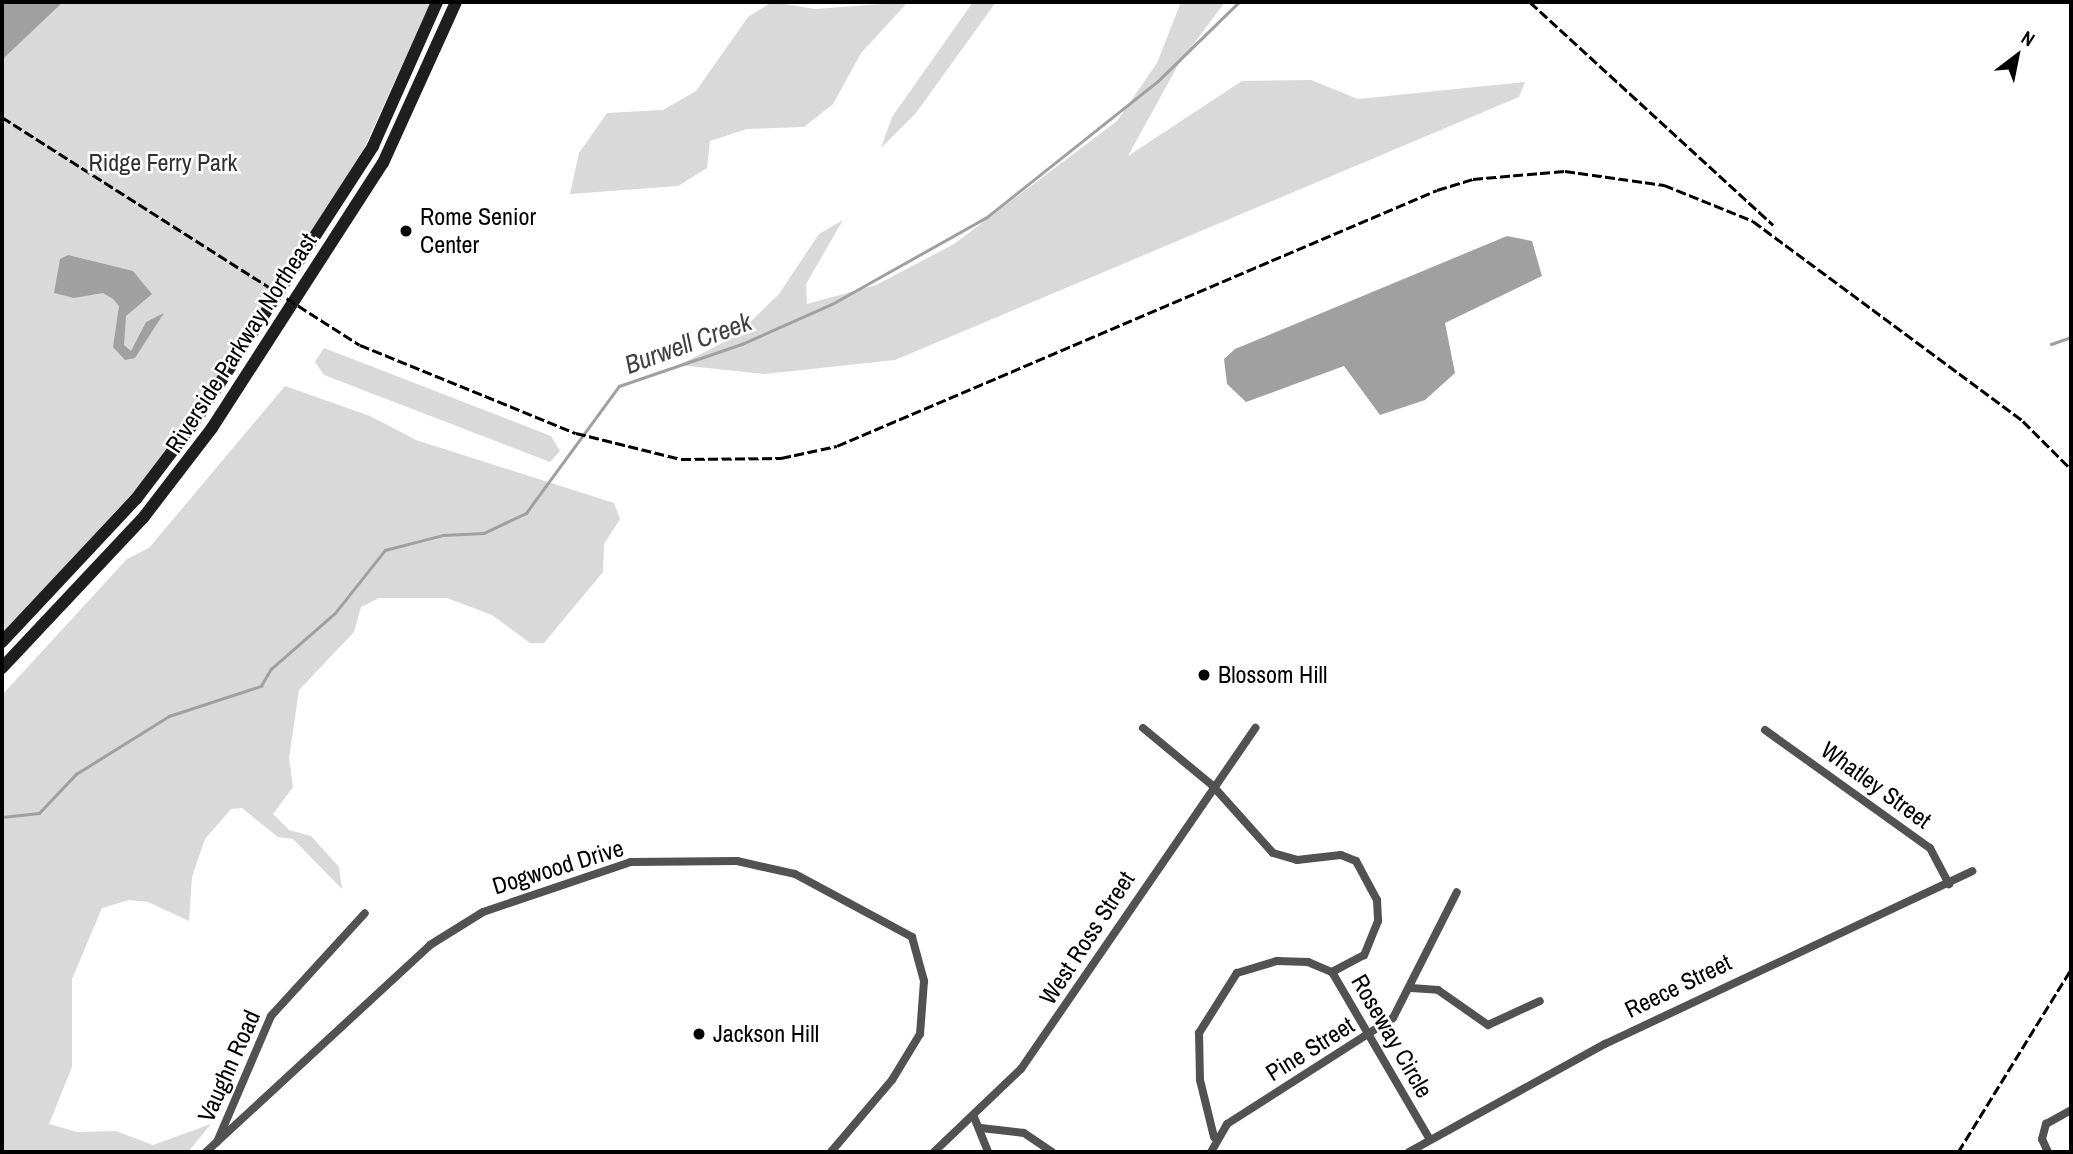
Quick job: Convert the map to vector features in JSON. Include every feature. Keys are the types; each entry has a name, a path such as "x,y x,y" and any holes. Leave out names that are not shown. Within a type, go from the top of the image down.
{"main road":[{"name":"Riverside Parkway Northeast","path":"2,642 136,499 194,423 373,146 437,2"},
{"name":"Riverside Parkway Northeast","path":"2,668 143,518 212,428 383,163 456,2"}],"street":[{"path":"1143,727 1212,785 1273,853 1297,860 1341,855 1361,867 1377,900 1378,921 1364,955 1332,972"},
{"name":"West Ross Street","path":"934,1152 974,1117 1058,1020 1212,785 1255,729"},
{"name":"Whatley Street","path":"1765,730 1930,849 1949,884"},
{"name":"Dogwood Drive","path":"206,1152 430,945 483,912 551,884 631,862 737,861 795,874 912,937 924,981 920,1034 892,1080 831,1152"},
{"name":"Reece Street","path":"1409,1152 1629,1032 1972,872"},
{"name":"Pine Street","path":"1214,1136 1393,1018 1457,892"},
{"name":"Vaughn Road","path":"216,1145 271,1016 366,913"},
{"name":"Roseway Circle","path":"1214,1136 1200,1080 1199,1033 1237,973 1277,961 1308,962 1332,972 1430,1140"},
{"path":"1410,988 1438,989 1488,1026 1540,1001"},
{"path":"2049,1152 2042,1139 2046,1124 2071,1110"},
{"path":"974,1117 981,1128 988,1152"},
{"path":"981,1128 1024,1133 1052,1152"},
{"path":"1211,1152 1214,1136"}],"green space":[{"name":"Ridge Ferry Park","path":"63,2 431,2 361,155 187,423 141,484 2,634 2,60"},
{"path":"772,2 815,9 908,2 861,53 833,104 804,127 747,129 710,141 707,168 678,186 570,194 579,153 607,113 663,110 696,91 748,17"},
{"path":"973,2 996,2 916,113 881,148 892,117"},
{"path":"1181,2 1225,2 1178,65 1128,156 1242,81 1311,80 1358,99 1525,82 1519,97 895,360 765,374 679,365 736,336 779,294 819,234 843,220 806,284 807,304 876,285 954,244 1117,121 1157,63"},
{"path":"324,348 551,436 560,451 550,462 324,375 315,362"},
{"path":"285,386 370,416 416,440 614,503 620,519 604,544 603,572 544,643 530,643 492,615 447,598 379,598 361,607 354,632 299,690 289,758 293,787 273,814 289,830 311,836 339,867 342,889 293,839 278,837 242,808 231,809 205,839 192,877 189,921 148,902 129,900 102,908 72,979 72,1067 49,1124 77,1132 116,1131 153,1145 211,1124 188,1152 2,1152 2,695 127,559 149,548"}],"shaded area":[{"path":"2,2 63,2 2,60"},
{"path":"1507,236 1532,241 1542,276 1445,323 1455,373 1425,400 1380,415 1344,366 1246,402 1227,384 1224,359 1235,349"},
{"path":"68,255 133,271 152,294 126,316 124,345 131,351 146,322 164,313 135,358 125,360 113,347 119,306 113,299 103,293 74,298 54,293 60,259"}],"waterway":[{"name":"Burwell Creek","path":"2,817 39,813 76,774 169,716 261,686 271,669 335,613 385,550 443,535 484,533 526,513 619,386 742,344 832,304 987,217 1158,81 1239,2"},
{"path":"2051,344 2071,337"}],"railway":[{"path":"1530,2 1773,225"},
{"path":"2,117 360,345 576,433 681,459 781,458 837,446 1437,190 1473,179 1565,171 1664,185 1753,221 2023,421 2071,469"},
{"path":"1958,1152 2071,969"}],"place":[{"name":"Rome Senior Center","path":"406,231"},
{"name":"Blossom Hill","path":"1204,675"},
{"name":"Jackson Hill","path":"699,1034"}]}
